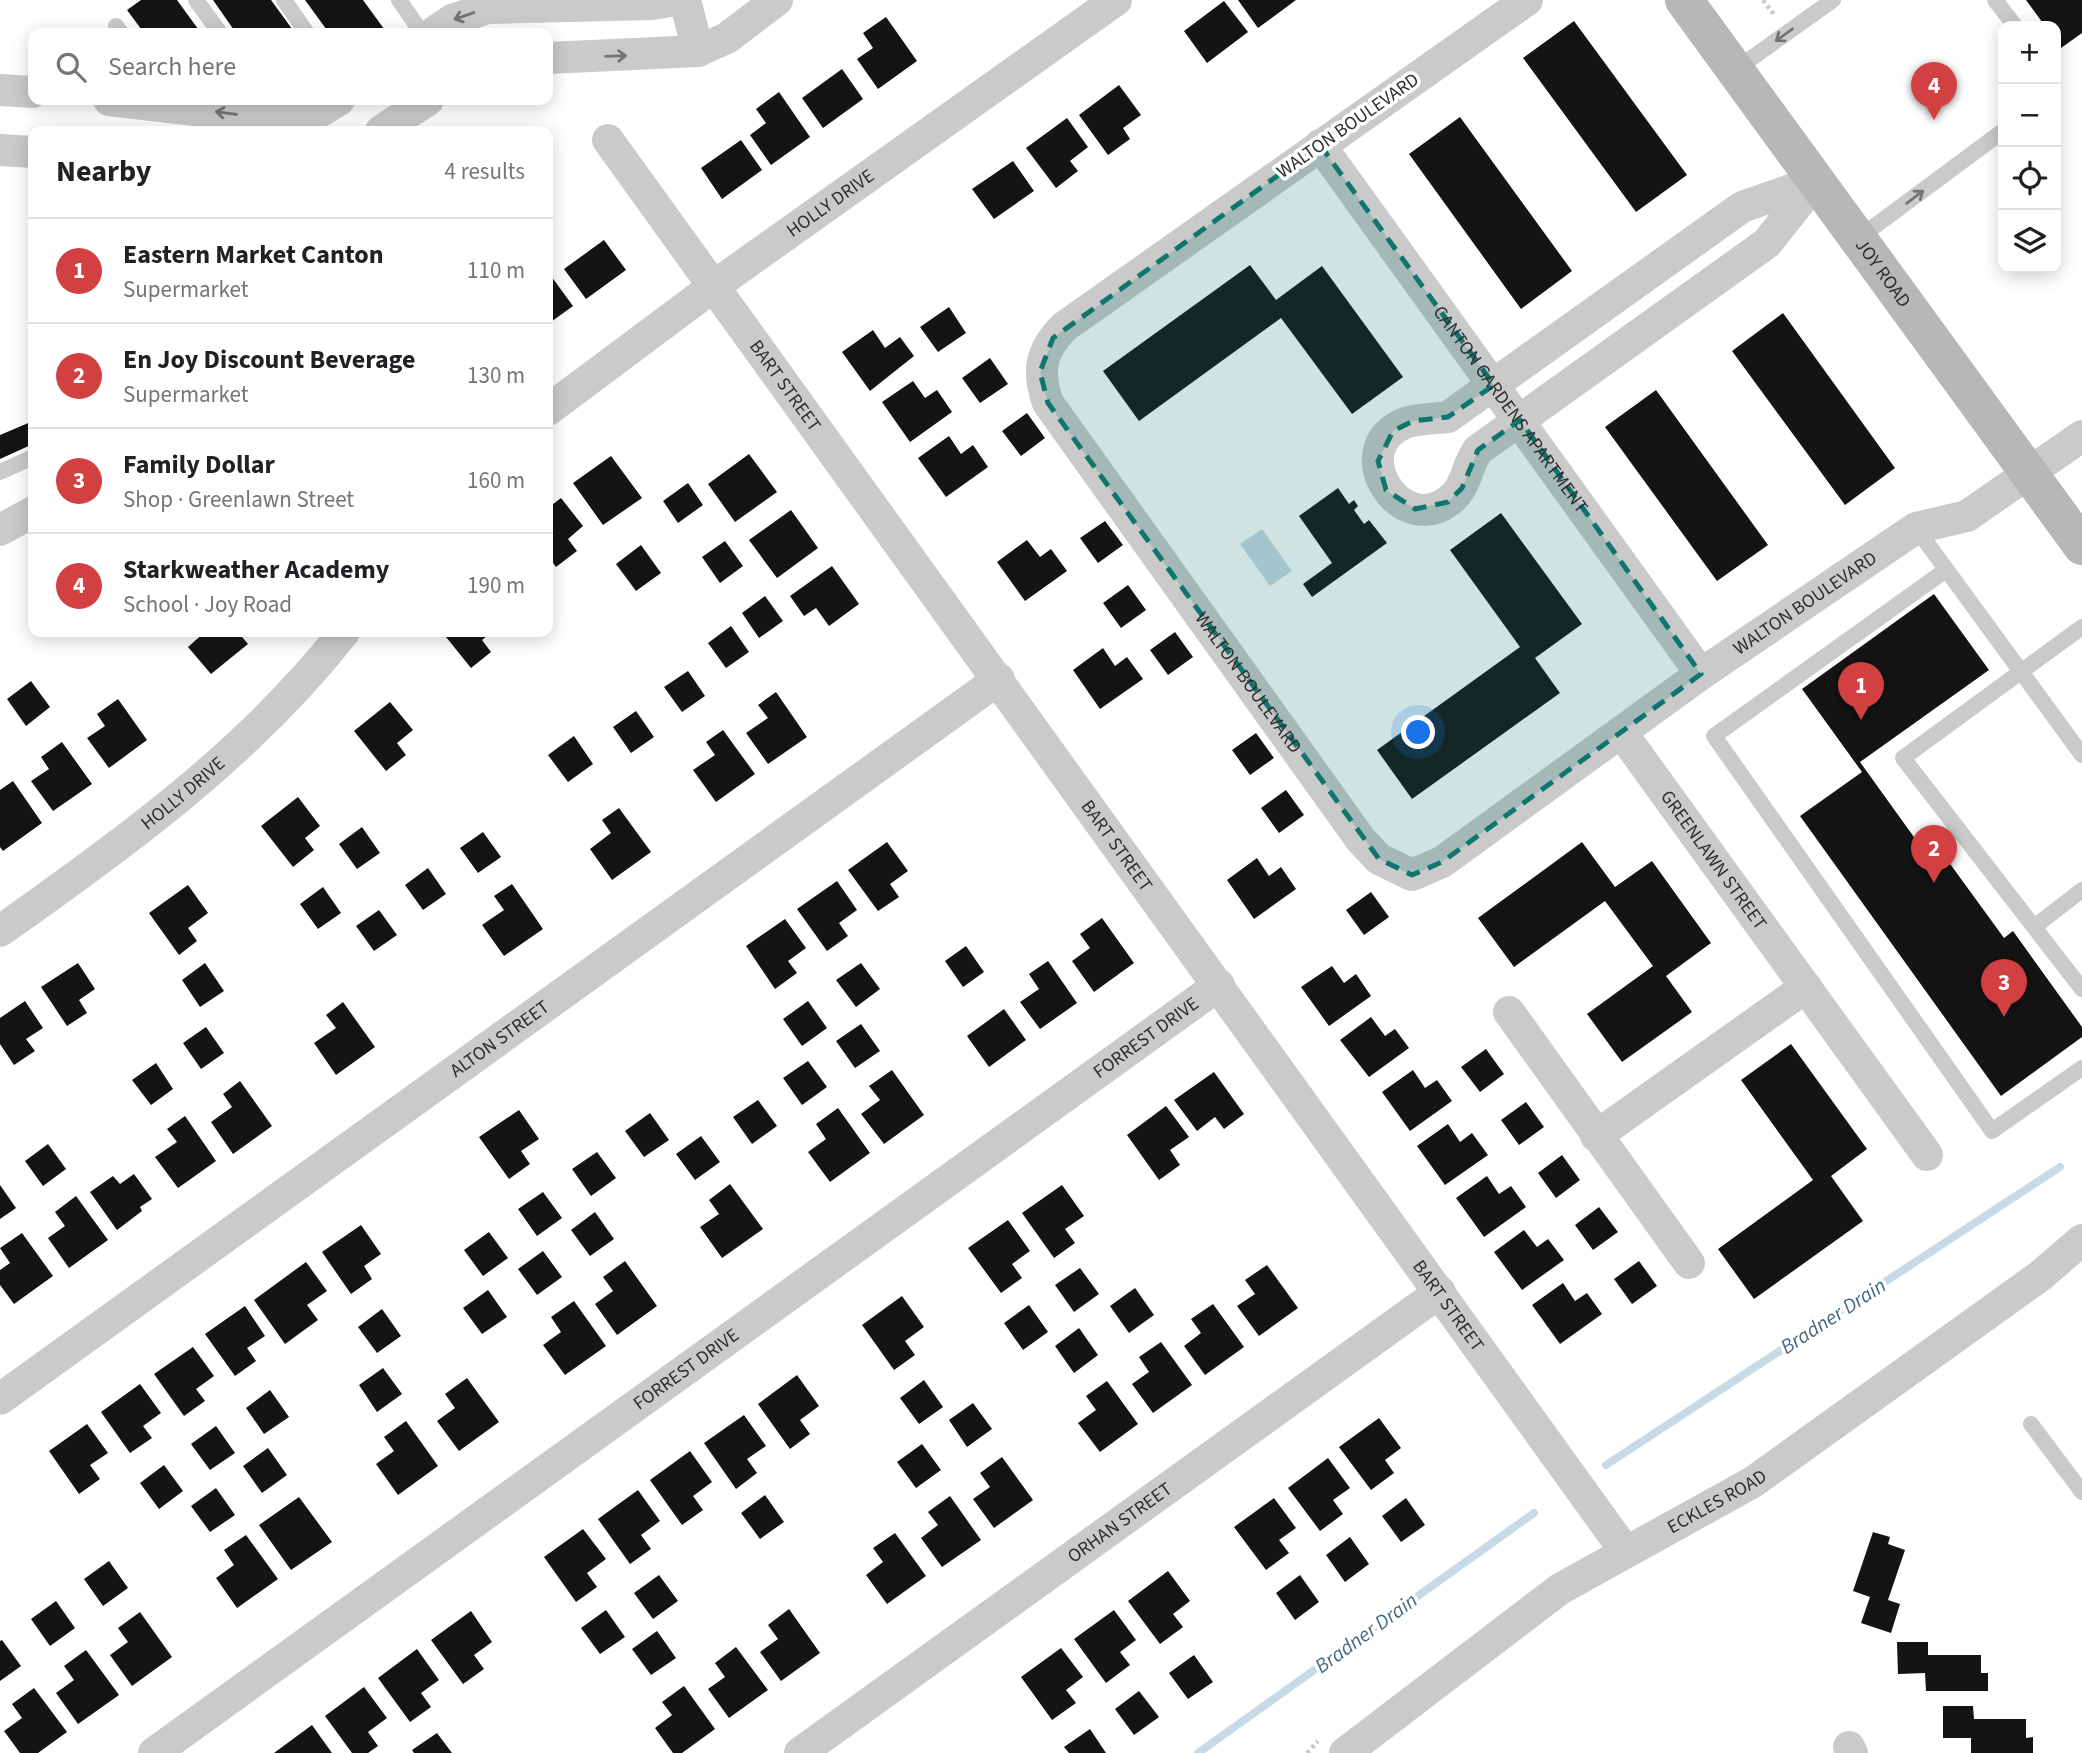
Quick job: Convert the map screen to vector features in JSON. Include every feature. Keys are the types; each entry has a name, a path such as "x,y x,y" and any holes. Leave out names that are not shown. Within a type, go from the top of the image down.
{"street":[{"path":"440,28 452,20 487,8 652,4 677,0"},
{"path":"685,0 698,51"},
{"path":"553,58 698,51 727,38 777,0"},
{"name":"HOLLY DRIVE","path":"553,406 714,286 1116,0"},
{"name":"WALTON BOULEVARD","path":"1527,0 1064,327 1053,338 1042,359 1042,387 1048,403 1361,841 1393,868 1412,875 1441,862 1701,674 1916,528 1967,516 2082,436"},
{"name":"JOY ROAD","path":"1684,0 1860,237 2082,546"},
{"path":"0,90 28,92"},
{"path":"181,105 283,117 318,113 331,105"},
{"path":"389,126 420,105"},
{"name":"BART STREET","path":"608,140 1625,1551"},
{"name":"CANTON GARDENS APARTMENT","path":"1320,145 1701,674"},
{"path":"0,150 28,152"},
{"path":"1816,181 1767,243 1478,450 1471,460 1462,488 1448,502 1434,508 1415,509 1397,501 1386,490 1379,476 1378,461 1383,443 1393,431 1413,421 1448,417 1742,208 1816,181"},
{"path":"1637,282 1663,318"},
{"path":"0,530 28,515"},
{"name":"HOLLY DRIVE","path":"0,931 94,864 245,742 340,637"},
{"name":"ALTON STREET","path":"0,1399 999,679"},
{"name":"GREENLAWN STREET","path":"1621,732 1927,1154"},
{"name":"FORREST DRIVE","path":"154,1753 1219,985"},
{"path":"1596,1136 1806,987"},
{"path":"1509,1012 1689,1263"},
{"name":"ECKLES ROAD","path":"1345,1753 1560,1589 1753,1482 2040,1276 2082,1240"},
{"name":"ORHAN STREET","path":"800,1753 1440,1292"}],"lane":[{"path":"197,0 217,28"},
{"path":"284,0 304,28"},
{"path":"399,0 419,28"},
{"path":"1735,70 1833,0"},
{"path":"1995,0 2010,21"},
{"path":"1860,237 1998,135"},
{"path":"0,472 28,459"},
{"path":"1916,528 2082,755"},
{"path":"1946,570 1714,736 1993,1131 2082,1068"},
{"path":"2082,627 1903,758 2082,989"},
{"path":"2034,927 2082,890"},
{"path":"2031,1424 2082,1492"}],"path":[{"path":"1763,0 1779,22"}],"highlighted area":[{"path":"1320,145 1494,385 1448,417 1413,421 1393,431 1378,461 1386,490 1415,509 1448,502 1462,488 1478,450 1520,420 1701,674 1442,862 1412,875 1379,859 1048,403 1040,372 1053,338"}],"water":[{"path":"1262,529 1292,571 1270,586 1240,544"}],"building":[{"path":"141,0 177,0 197,28 140,28 127,10"},
{"path":"213,0 271,0 291,28 233,28"},
{"path":"305,0 363,0 383,28 325,28"},
{"path":"1238,0 1296,0 1258,28"},
{"path":"2026,0 2082,0 2082,33 2061,48 2061,21 2041,21"},
{"path":"1224,1 1248,32 1207,63 1184,31"},
{"path":"886,17 917,61 878,89 857,59 873,48 863,33"},
{"path":"1574,21 1687,175 1636,212 1523,58"},
{"path":"842,69 863,99 823,128 802,98"},
{"path":"1119,85 1141,115 1123,128 1130,139 1108,155 1079,115"},
{"path":"779,92 810,137 771,165 750,135 766,123 756,109"},
{"path":"1460,117 1572,271 1521,309 1409,154"},
{"path":"1067,118 1088,147 1070,161 1078,171 1056,188 1026,148"},
{"path":"741,140 762,170 722,199 701,168"},
{"path":"1013,161 1034,191 994,219 972,189"},
{"path":"604,240 626,270 586,299 564,269"},
{"path":"1250,265 1276,300 1322,266 1403,377 1352,414 1281,318 1139,421 1103,371"},
{"path":"553,279 573,306 553,320"},
{"path":"949,307 966,333 938,352 920,327"},
{"path":"1783,313 1895,468 1845,505 1732,351"},
{"path":"873,330 885,348 900,337 914,356 870,391 842,352"},
{"path":"990,358 1008,384 980,403 962,378"},
{"path":"913,381 925,398 937,390 952,412 910,442 882,402"},
{"path":"1656,390 1768,545 1717,581 1605,427"},
{"path":"1027,413 1045,438 1021,456 1002,431"},
{"path":"28,423 28,446 0,459 0,435"},
{"path":"949,436 961,454 973,445 988,467 946,497 918,458"},
{"path":"749,454 777,492 735,522 708,484"},
{"path":"611,456 642,498 603,525 573,483"},
{"path":"688,483 703,505 678,523 663,501"},
{"path":"1338,488 1349,504 1354,500 1358,506 1354,510 1364,524 1369,520 1387,543 1312,597 1303,584 1332,563 1299,516"},
{"path":"561,498 583,526 568,539 577,551 556,567 553,563 553,504"},
{"path":"791,510 818,548 777,578 749,540"},
{"path":"1501,513 1582,624 1535,658 1560,693 1412,799 1377,750 1520,647 1450,550"},
{"path":"1105,521 1123,545 1098,563 1080,538"},
{"path":"1027,540 1040,557 1051,549 1067,571 1025,601 997,562"},
{"path":"725,541 743,566 720,583 702,557"},
{"path":"641,545 661,573 636,591 616,564"},
{"path":"832,566 859,604 829,626 816,608 804,616 790,596"},
{"path":"1128,585 1146,610 1121,628 1103,603"},
{"path":"1934,594 1989,670 1860,762 1929,858 1940,850 2004,938 2013,931 2082,1027 2082,1037 2001,1096 1800,816 1862,772 1802,689"},
{"path":"765,596 783,621 759,638 742,613"},
{"path":"731,626 749,652 726,668 708,643"},
{"path":"1175,632 1193,657 1168,675 1150,650"},
{"path":"199,637 242,637 248,644 211,674 188,647"},
{"path":"446,637 486,637 482,640 491,652 471,668"},
{"path":"1103,648 1115,666 1127,657 1143,679 1100,709 1073,670"},
{"path":"688,671 705,696 682,712 664,687"},
{"path":"31,681 50,707 26,726 7,699"},
{"path":"776,692 807,737 768,764 746,733 768,718 758,705"},
{"path":"118,699 147,740 109,768 87,738 105,726 97,714"},
{"path":"390,702 413,730 397,743 406,755 386,771 354,731"},
{"path":"636,711 654,737 631,753 613,727"},
{"path":"723,730 755,774 716,802 693,770 715,755 706,742"},
{"path":"1256,733 1274,758 1250,775 1232,750"},
{"path":"574,736 593,764 568,782 548,755"},
{"path":"62,742 92,784 53,811 31,781 49,769 41,757"},
{"path":"13,781 42,823 3,851 0,847 0,790"},
{"path":"1286,790 1304,815 1279,833 1261,808"},
{"path":"298,797 320,826 305,838 314,850 293,867 261,826"},
{"path":"619,808 651,852 612,880 590,849 611,833 602,820"},
{"path":"362,827 380,853 357,869 339,844"},
{"path":"483,832 501,857 478,873 460,848"},
{"path":"887,842 908,871 890,884 899,897 878,911 848,870"},
{"path":"1582,842 1615,887 1652,861 1711,943 1666,976 1692,1012 1622,1062 1587,1014 1653,966 1605,901 1514,967 1478,918"},
{"path":"1257,858 1269,876 1281,867 1296,889 1254,919 1227,880"},
{"path":"428,868 446,894 423,910 405,885"},
{"path":"837,881 857,910 839,923 848,936 827,951 797,909"},
{"path":"512,884 543,929 504,956 482,925 504,910 494,896"},
{"path":"188,885 208,913 188,928 197,941 179,955 149,913"},
{"path":"323,887 341,913 318,929 300,904"},
{"path":"1371,892 1389,917 1364,935 1346,910"},
{"path":"379,910 397,935 374,951 356,926"},
{"path":"1102,918 1134,963 1094,992 1072,961 1090,948 1080,934"},
{"path":"785,919 806,948 788,961 797,973 775,989 746,946"},
{"path":"966,946 984,972 963,987 945,961"},
{"path":"1048,961 1077,1003 1040,1029 1020,1002 1039,989 1029,974"},
{"path":"78,963 95,989 79,1000 87,1013 67,1026 41,987"},
{"path":"205,963 224,991 200,1007 182,980"},
{"path":"861,963 880,989 856,1007 836,980"},
{"path":"1332,966 1344,983 1356,974 1371,996 1329,1026 1301,987"},
{"path":"25,1001 43,1028 26,1039 35,1051 14,1065 0,1044 0,1018"},
{"path":"808,1001 827,1028 802,1046 783,1019"},
{"path":"343,1002 375,1047 336,1075 314,1043 336,1028 326,1015"},
{"path":"1004,1009 1026,1040 989,1067 967,1036"},
{"path":"1371,1017 1385,1036 1395,1029 1409,1048 1369,1077 1340,1040"},
{"path":"861,1024 880,1051 855,1068 836,1041"},
{"path":"206,1027 224,1053 201,1069 183,1043"},
{"path":"1791,1044 1867,1149 1831,1176 1863,1221 1754,1299 1718,1249 1813,1180 1741,1080"},
{"path":"1486,1049 1504,1074 1480,1092 1461,1067"},
{"path":"808,1061 827,1087 802,1105 783,1078"},
{"path":"156,1063 173,1089 151,1105 132,1080"},
{"path":"892,1070 924,1115 884,1144 861,1114 880,1100 869,1086"},
{"path":"1413,1070 1425,1088 1437,1080 1452,1101 1410,1131 1382,1092"},
{"path":"1214,1072 1244,1114 1224,1129 1215,1117 1197,1131 1174,1100"},
{"path":"240,1081 272,1126 233,1154 211,1122 232,1107 223,1094"},
{"path":"758,1100 777,1126 752,1144 733,1117"},
{"path":"1526,1102 1544,1127 1519,1145 1501,1120"},
{"path":"1166,1106 1189,1137 1170,1150 1180,1165 1159,1180 1127,1135"},
{"path":"838,1108 870,1153 830,1182 808,1152 826,1139 816,1124"},
{"path":"519,1110 539,1139 521,1151 530,1164 509,1179 479,1137"},
{"path":"650,1113 669,1140 644,1157 625,1131"},
{"path":"185,1116 216,1161 178,1188 155,1157 177,1142 167,1129"},
{"path":"1448,1124 1460,1142 1472,1133 1488,1155 1445,1185 1417,1146"},
{"path":"701,1136 720,1162 695,1180 676,1154"},
{"path":"48,1144 66,1169 43,1186 25,1161"},
{"path":"597,1152 616,1178 591,1196 572,1169"},
{"path":"1562,1155 1580,1180 1556,1198 1538,1173"},
{"path":"134,1174 152,1199 140,1207 142,1211 117,1230 90,1192 113,1176 120,1184"},
{"path":"1487,1176 1499,1194 1511,1186 1526,1207 1484,1237 1456,1198"},
{"path":"730,1184 763,1229 722,1258 700,1227 719,1214 709,1200"},
{"path":"0,1185 16,1208 0,1219"},
{"path":"1062,1185 1084,1216 1065,1229 1075,1243 1054,1258 1022,1213"},
{"path":"543,1192 562,1218 537,1236 518,1209"},
{"path":"76,1196 108,1240 69,1268 48,1238 65,1226 55,1212"},
{"path":"1599,1207 1618,1232 1593,1250 1575,1225"},
{"path":"595,1212 614,1239 590,1256 571,1230"},
{"path":"1008,1220 1030,1251 1012,1264 1022,1278 1001,1293 968,1248"},
{"path":"361,1225 381,1254 364,1266 372,1279 351,1294 322,1252"},
{"path":"1524,1230 1537,1247 1548,1239 1564,1260 1522,1290 1494,1252"},
{"path":"489,1232 508,1258 483,1276 464,1250"},
{"path":"22,1233 53,1276 14,1304 0,1285 0,1270 10,1263 0,1248"},
{"path":"543,1251 562,1277 537,1295 518,1269"},
{"path":"625,1261 657,1306 617,1335 595,1304 613,1291 603,1277"},
{"path":"1639,1261 1657,1286 1632,1304 1614,1279"},
{"path":"306,1262 327,1291 307,1305 318,1320 285,1344 254,1300"},
{"path":"1267,1265 1298,1308 1259,1336 1237,1306 1255,1294 1245,1280"},
{"path":"1080,1268 1099,1294 1074,1312 1055,1285"},
{"path":"1563,1283 1575,1301 1587,1293 1602,1314 1560,1344 1532,1305"},
{"path":"1135,1288 1154,1315 1129,1333 1110,1306"},
{"path":"488,1290 507,1317 482,1334 463,1308"},
{"path":"902,1296 924,1327 905,1341 915,1355 894,1370 862,1325"},
{"path":"574,1301 606,1346 565,1375 543,1345 561,1332 551,1317"},
{"path":"1213,1304 1244,1347 1205,1375 1184,1346 1201,1333 1191,1319"},
{"path":"1029,1305 1048,1332 1023,1350 1004,1323"},
{"path":"245,1306 265,1336 247,1348 256,1361 235,1376 205,1334"},
{"path":"382,1309 401,1336 377,1353 358,1327"},
{"path":"1079,1328 1098,1355 1074,1373 1055,1346"},
{"path":"1161,1342 1192,1385 1153,1413 1132,1384 1149,1372 1139,1357"},
{"path":"193,1347 214,1376 196,1389 205,1401 184,1416 154,1374"},
{"path":"383,1368 402,1394 377,1412 359,1385"},
{"path":"797,1375 819,1406 800,1420 810,1434 790,1449 758,1404"},
{"path":"467,1378 499,1422 459,1451 437,1421 455,1408 445,1394"},
{"path":"924,1380 943,1407 919,1424 900,1398"},
{"path":"1107,1381 1138,1424 1100,1452 1078,1423 1096,1410 1086,1396"},
{"path":"140,1384 161,1413 143,1426 152,1438 130,1453 101,1412"},
{"path":"270,1390 289,1417 264,1434 246,1408"},
{"path":"973,1403 992,1429 967,1447 949,1420"},
{"path":"744,1415 766,1446 747,1459 757,1473 736,1489 704,1443"},
{"path":"1379,1418 1401,1448 1385,1460 1394,1473 1371,1490 1339,1447"},
{"path":"406,1421 438,1466 398,1495 376,1464 394,1451 384,1437"},
{"path":"87,1424 108,1453 90,1465 100,1479 79,1494 49,1451"},
{"path":"216,1426 235,1453 210,1470 191,1444"},
{"path":"922,1444 941,1470 916,1488 897,1462"},
{"path":"268,1448 287,1475 262,1493 243,1466"},
{"path":"690,1451 712,1482 693,1496 703,1510 682,1525 650,1480"},
{"path":"1002,1457 1033,1500 994,1528 973,1499 990,1487 980,1473"},
{"path":"1328,1458 1350,1488 1333,1500 1343,1514 1320,1531 1288,1488"},
{"path":"164,1465 183,1491 159,1509 140,1483"},
{"path":"216,1488 235,1515 210,1532 191,1506"},
{"path":"638,1490 660,1521 641,1535 651,1549 630,1564 598,1519"},
{"path":"765,1495 784,1522 760,1539 741,1513"},
{"path":"950,1496 981,1540 942,1567 921,1538 938,1525 928,1512"},
{"path":"299,1497 332,1542 291,1570 259,1525"},
{"path":"1274,1498 1296,1528 1279,1540 1289,1553 1266,1570 1234,1527"},
{"path":"1406,1498 1425,1525 1401,1542 1382,1516"},
{"path":"583,1529 606,1559 587,1573 597,1587 576,1602 544,1557"},
{"path":"1873,1532 1890,1537 1888,1544 1905,1550 1888,1600 1900,1604 1891,1633 1861,1623 1870,1597 1853,1591"},
{"path":"895,1533 926,1576 887,1604 866,1575 883,1562 873,1548"},
{"path":"246,1535 278,1579 237,1608 216,1578 234,1565 224,1550"},
{"path":"1350,1537 1369,1564 1345,1582 1326,1555"},
{"path":"109,1561 128,1588 103,1606 84,1579"},
{"path":"1168,1571 1190,1601 1173,1614 1183,1627 1160,1644 1128,1601"},
{"path":"659,1575 678,1601 653,1619 634,1593"},
{"path":"1300,1575 1319,1602 1295,1620 1276,1593"},
{"path":"56,1601 75,1628 50,1646 31,1619"},
{"path":"789,1609 820,1653 781,1681 760,1652 778,1639 768,1625"},
{"path":"606,1610 625,1637 600,1654 581,1628"},
{"path":"1114,1610 1136,1640 1120,1652 1130,1665 1106,1683 1074,1639"},
{"path":"471,1611 492,1642 474,1655 484,1669 463,1684 431,1640"},
{"path":"140,1612 172,1657 132,1686 110,1655 128,1642 118,1628"},
{"path":"657,1631 676,1658 651,1675 632,1649"},
{"path":"2,1640 21,1666 0,1681 0,1641"},
{"path":"1897,1642 1928,1642 1928,1655 1981,1655 1981,1673 1988,1673 1988,1691 1926,1691 1925,1673 1898,1674"},
{"path":"736,1647 768,1690 729,1718 708,1689 725,1677 715,1663"},
{"path":"1061,1648 1083,1677 1066,1690 1076,1703 1052,1720 1021,1677"},
{"path":"417,1649 439,1680 421,1693 431,1707 410,1722 378,1678"},
{"path":"86,1650 119,1695 78,1724 56,1693 74,1680 64,1666"},
{"path":"1194,1655 1213,1682 1188,1699 1169,1673"},
{"path":"684,1686 715,1729 682,1753 673,1753 655,1728 672,1715 662,1702"},
{"path":"364,1687 387,1718 368,1732 378,1746 368,1753 352,1753 325,1716"},
{"path":"34,1688 67,1732 38,1753 20,1753 4,1731 22,1718 12,1704"},
{"path":"1139,1691 1159,1717 1134,1735 1115,1709"},
{"path":"1943,1706 1973,1706 1974,1719 2026,1719 2026,1738 2033,1737 2033,1753 1971,1753 1971,1738 1943,1738"},
{"path":"312,1725 332,1753 274,1753"},
{"path":"1090,1729 1106,1753 1069,1753 1064,1747"},
{"path":"437,1733 452,1753 414,1753 412,1750"}],"waterway":[{"name":"Bradner Drain","path":"1606,1465 2060,1167"},
{"name":"Bradner Drain","path":"1198,1753 1534,1513"}],"place":[{"name":"Starkweather Academy","path":"1934,120"},
{"name":"Eastern Market Canton","path":"1861,720"},
{"name":"En Joy Discount Beverage","path":"1934,883"},
{"name":"Family Dollar","path":"2004,1017"}]}
